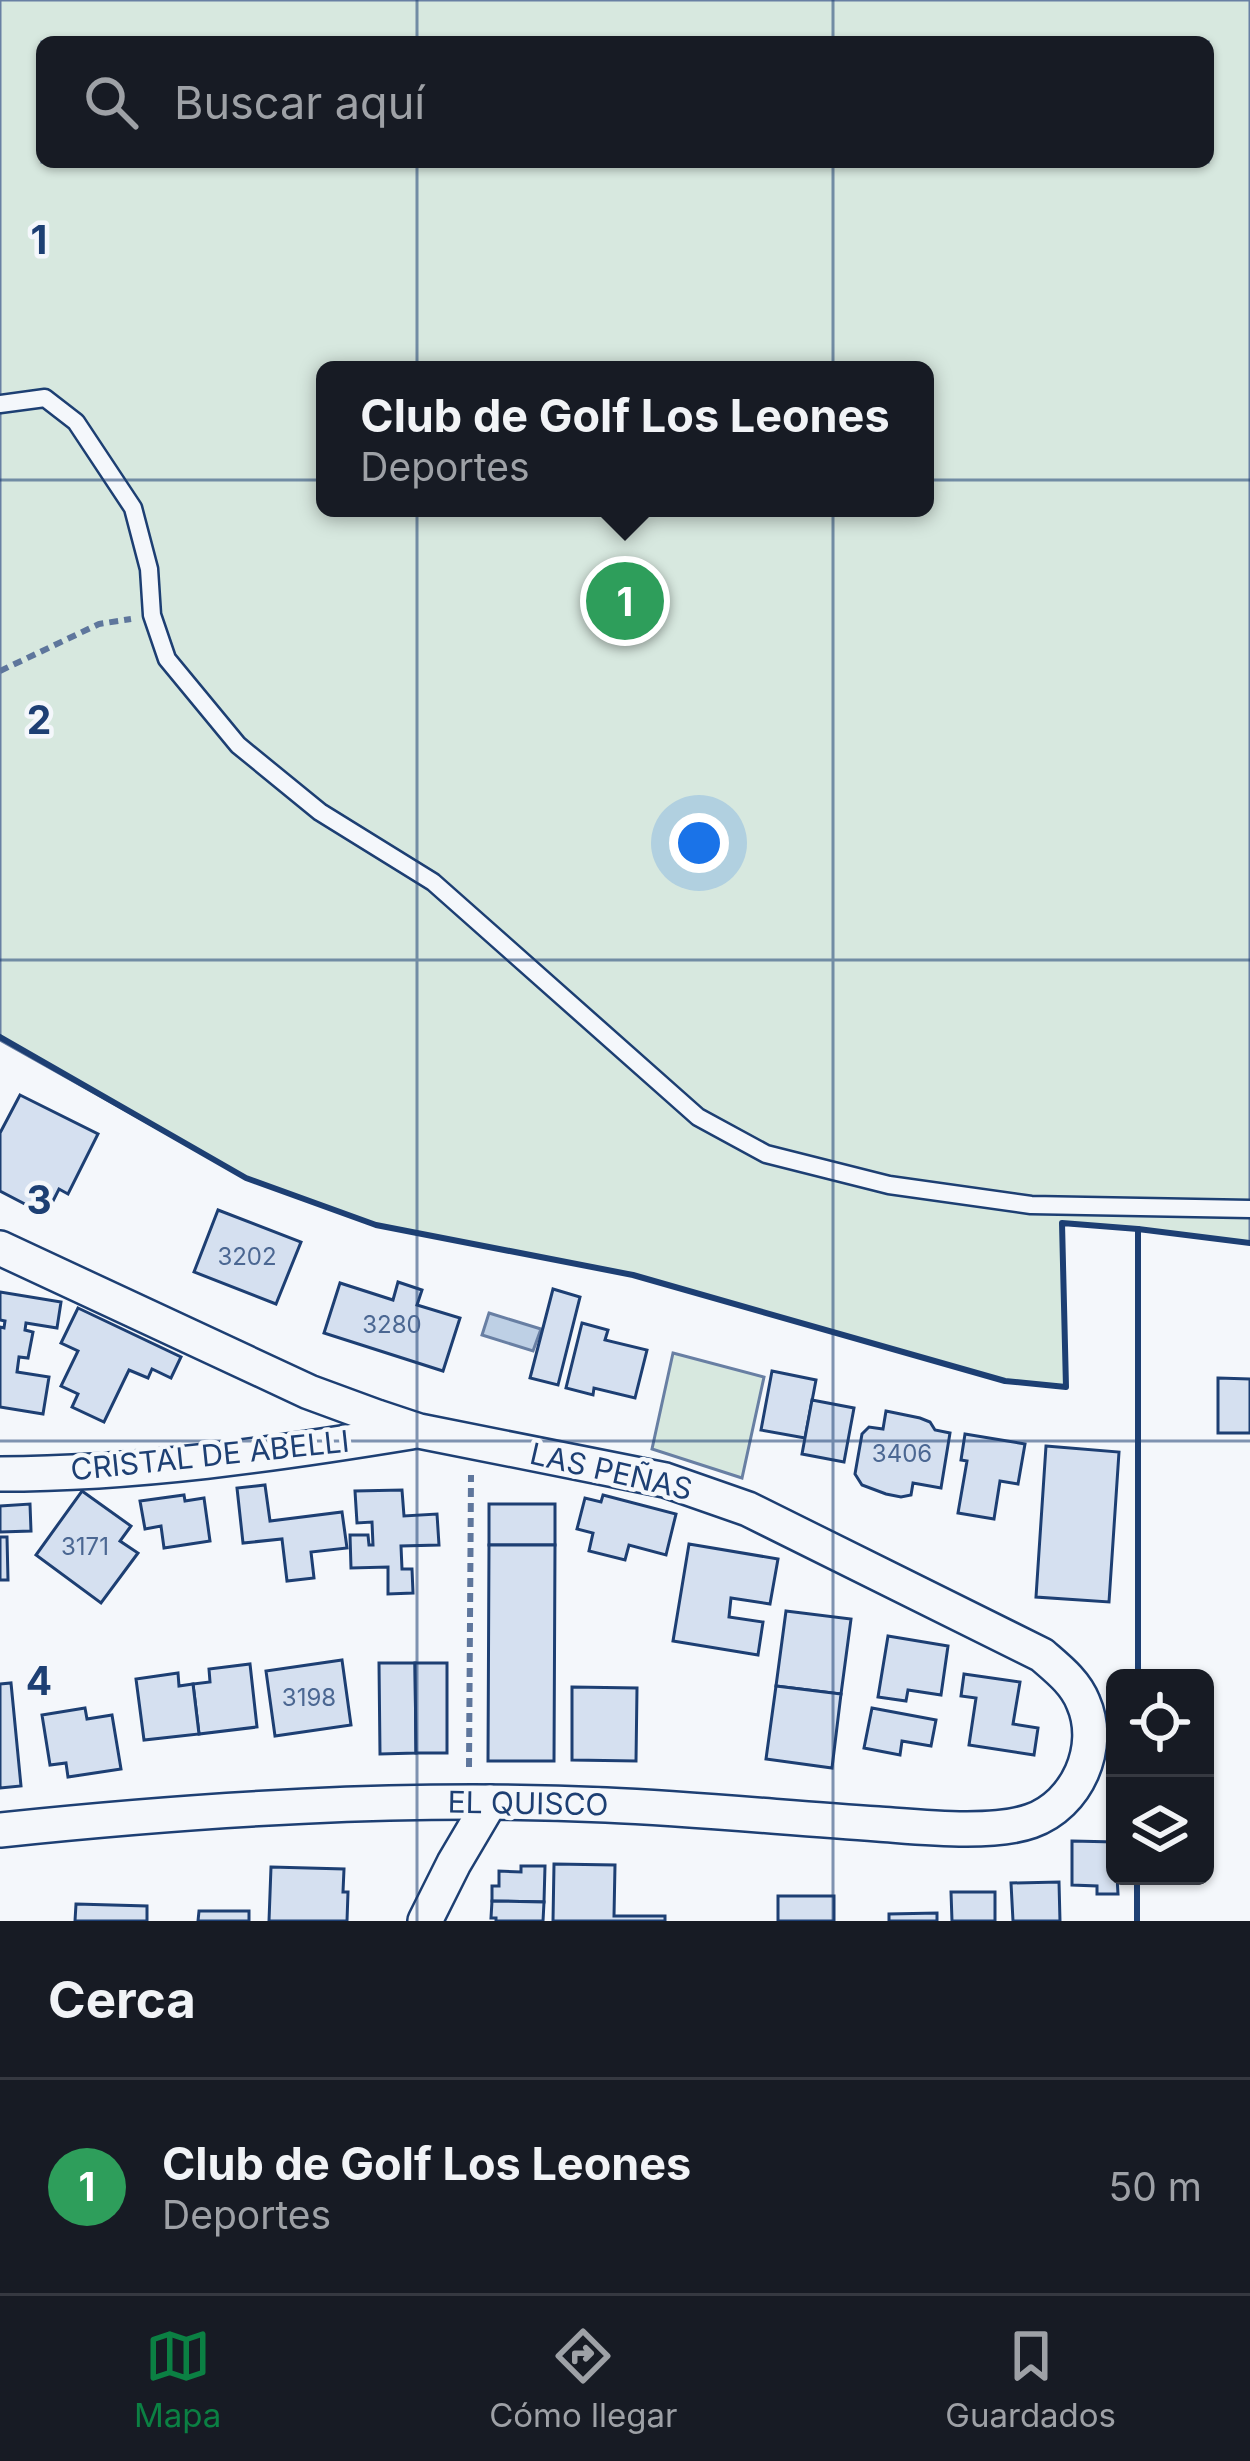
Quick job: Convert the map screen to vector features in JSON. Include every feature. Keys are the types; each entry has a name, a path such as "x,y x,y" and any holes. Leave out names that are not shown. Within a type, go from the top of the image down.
{"street":[{"name":"LAS PEÑAS","path":"0,1248 309,1392 419,1431 665,1480 729,1502 1042,1655 1073,1684 1090,1728 1081,1774 1053,1810"},
{"name":"CRISTAL DE ABELLI","path":"0,1474 89,1471 304,1449 419,1431"},
{"name":"EL QUISCO","path":"0,1830 263,1809 479,1802 609,1805 967,1828 1024,1824 1053,1810"},
{"path":"425,1921 479,1802"}],"lane":[{"path":"0,404 44,398 76,422 133,508 148,569 152,616 167,659 238,746 320,812 433,882 698,1118 766,1154 889,1185 1031,1205 1250,1209"}],"path":[{"path":"0,671 100,624 152,616"},
{"path":"471,1441 479,1802"}],"shaded area":[{"path":"0,0 1250,0 1250,1243 1063,1224 1066,1387 1005,1381 633,1275 376,1225 246,1178 0,1040"},
{"path":"673,1353 764,1377 742,1478 652,1449"}],"water":[{"path":"489,1313 541,1329 533,1351 482,1335"}],"building":[{"path":"20,1095 98,1134 68,1194 59,1189 46,1215 0,1191 0,1133"},
{"path":"218,1210 301,1242 276,1304 194,1272"},
{"path":"398,1282 422,1290 417,1305 460,1318 443,1371 324,1333 340,1283 393,1300"},
{"path":"553,1289 580,1297 558,1385 530,1378"},
{"path":"0,1292 61,1302 57,1328 26,1323 25,1330 33,1332 28,1358 19,1357 17,1372 49,1377 43,1414 0,1407 0,1327 4,1328 5,1321 0,1320"},
{"path":"78,1308 181,1357 171,1378 152,1369 148,1378 129,1370 104,1422 72,1407 78,1394 61,1386 78,1351 61,1343"},
{"path":"582,1323 608,1330 605,1340 647,1350 635,1398 594,1388 593,1395 566,1388"},
{"path":"772,1371 816,1380 805,1438 761,1430"},
{"path":"1218,1378 1250,1379 1250,1433 1218,1433"},
{"path":"812,1400 854,1408 844,1462 802,1454"},
{"path":"886,1411 920,1418 935,1430 950,1433 941,1488 913,1483 911,1495 901,1497 862,1485 855,1474 862,1434 869,1427 883,1429"},
{"path":"965,1434 1025,1444 1018,1484 1000,1481 994,1519 958,1513 967,1461 961,1460"},
{"path":"1046,1446 1119,1452 1109,1602 1036,1597"},
{"path":"265,1485 270,1521 342,1512 347,1548 311,1552 314,1578 287,1581 282,1539 243,1543 237,1488"},
{"path":"402,1490 404,1516 437,1514 439,1545 401,1546 402,1569 412,1569 413,1593 388,1594 388,1567 351,1568 350,1535 368,1535 373,1545 372,1522 357,1523 355,1491"},
{"path":"82,1491 131,1526 120,1541 138,1553 101,1603 36,1555"},
{"path":"184,1495 185,1501 204,1498 210,1541 164,1548 161,1526 145,1529 140,1501"},
{"path":"603,1495 676,1514 666,1555 629,1545 625,1560 589,1551 593,1533 577,1529 585,1498 601,1502"},
{"path":"30,1504 31,1531 0,1532 0,1506"},
{"path":"489,1504 555,1504 555,1545 489,1545"},
{"path":"0,1537 7,1537 8,1580 0,1580"},
{"path":"689,1544 778,1559 770,1604 731,1598 729,1617 763,1622 758,1655 673,1641"},
{"path":"489,1545 555,1545 554,1761 488,1761"},
{"path":"786,1611 851,1619 841,1694 776,1686"},
{"path":"888,1636 948,1646 941,1695 908,1690 906,1701 878,1697"},
{"path":"342,1660 351,1725 275,1736 266,1671"},
{"path":"379,1663 415,1663 416,1753 380,1754"},
{"path":"415,1663 447,1663 447,1753 416,1753"},
{"path":"250,1664 257,1727 199,1734 193,1684 210,1682 209,1669"},
{"path":"178,1673 179,1686 193,1684 199,1734 144,1740 136,1679"},
{"path":"964,1674 1020,1682 1013,1724 1038,1728 1034,1755 969,1745 976,1698 961,1696"},
{"path":"11,1683 21,1786 0,1788 0,1684"},
{"path":"776,1686 841,1694 832,1768 766,1759"},
{"path":"572,1687 637,1688 636,1761 572,1760"},
{"path":"85,1708 87,1719 112,1715 121,1769 68,1777 66,1763 50,1765 42,1715"},
{"path":"872,1708 936,1720 931,1746 902,1741 900,1755 864,1748"},
{"path":"1072,1841 1106,1842 1106,1885 1117,1885 1118,1894 1097,1894 1097,1886 1072,1885"},
{"path":"554,1864 615,1865 614,1916 665,1916 665,1921 553,1921"},
{"path":"521,1866 545,1866 544,1902 492,1901 499,1871 521,1872"},
{"path":"271,1867 344,1869 347,1921 269,1921"},
{"path":"1059,1882 1060,1921 1013,1921 1011,1883"},
{"path":"951,1892 995,1892 995,1921 952,1921"},
{"path":"778,1896 834,1896 834,1921 778,1921"},
{"path":"492,1901 544,1902 543,1921 496,1921 491,1918"},
{"path":"76,1904 147,1906 147,1921 75,1921"},
{"path":"199,1911 249,1911 249,1921 198,1921"},
{"path":"937,1913 937,1921 889,1921 889,1914"}],"wall":[{"path":"0,1037 246,1178 376,1225 633,1275 1005,1381 1066,1387 1062,1223 1138,1229"},
{"path":"1138,1669 1138,1229 1250,1243"},
{"path":"1137,1885 1137,1921"}],"place":[{"name":"Club de Golf Los Leones","path":"625,601"}]}
